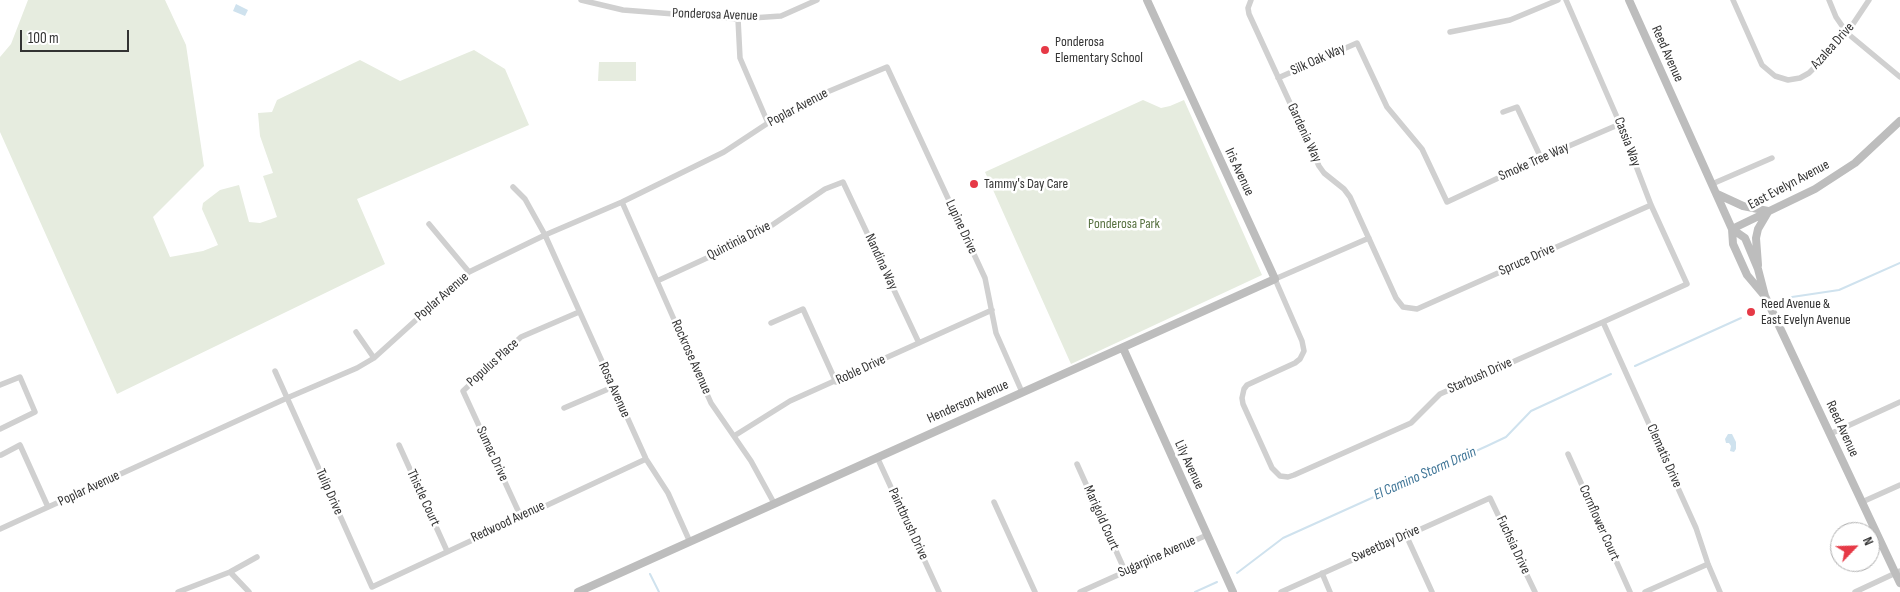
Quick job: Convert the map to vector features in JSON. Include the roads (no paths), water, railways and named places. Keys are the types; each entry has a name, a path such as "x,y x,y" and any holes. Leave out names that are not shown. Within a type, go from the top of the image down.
{"street":[{"name":"Ponderosa Avenue","path":"580,0 623,10 738,19 781,16 817,0"},
{"name":"Iris Avenue","path":"1147,0 1302,341 1303,354 1294,363 1250,383 1243,392 1243,404 1272,468 1280,476"},
{"path":"1450,32 1510,20 1558,0"},
{"name":"Cassia Way","path":"1566,0 1620,124 1651,205 1687,284"},
{"name":"Reed Avenue","path":"1629,0 1717,194 1732,229 1733,244 1747,275 1765,296"},
{"name":"Azalea Drive","path":"1733,0 1762,65 1775,76 1788,80 1800,78 1809,73 1847,33 1869,0"},
{"path":"1828,0 1836,17 1847,33 1900,77"},
{"name":"Gardenia Way","path":"1250,1 1250,14 1319,166 1350,197 1396,298 1403,307"},
{"path":"738,19 740,58 768,123"},
{"name":"Silk Oak Way","path":"1278,78 1357,43 1387,107 1422,149 1447,202"},
{"name":"Poplar Avenue","path":"0,529 357,368 374,358 468,272 545,235 622,202 724,152 808,100 886,67"},
{"name":"Lupine Drive","path":"886,67 985,278 996,333 1022,392"},
{"path":"1503,112 1517,107 1541,158"},
{"name":"East Evelyn Avenue","path":"1732,229 1815,189 1856,163 1900,121"},
{"name":"Smoke Tree Way","path":"1447,202 1620,124"},
{"path":"1712,184 1772,158"},
{"name":"Quintinia Drive","path":"657,280 759,234 825,189 844,182"},
{"name":"Nandina Way","path":"844,182 919,343"},
{"name":"Rosa Avenue","path":"513,187 525,199 545,235 578,312 646,459 668,493 690,542"},
{"path":"1717,194 1743,206 1768,211 1758,229 1756,238 1758,269"},
{"name":"Rockrose Avenue","path":"622,202 711,402 751,460 774,503"},
{"name":"Spruce Drive","path":"1403,307 1412,310 1417,309 1651,205"},
{"path":"430,224 468,272"},
{"name":"Reed Avenue","path":"1732,229 1745,238 1758,269 1765,296 1862,502 1898,572 1900,583"},
{"name":"Henderson Avenue","path":"578,592 1369,238"},
{"name":"Starbush Drive","path":"1280,476 1288,477 1294,475 1411,423 1440,394 1687,284"},
{"path":"771,323 803,309 836,382"},
{"name":"Roble Drive","path":"734,436 755,421 790,401 836,382 992,310"},
{"name":"Populus Place","path":"463,391 521,337 578,312"},
{"name":"Clematis Drive","path":"1603,322 1696,528 1720,592"},
{"path":"356,332 374,358"},
{"name":"Lily Avenue","path":"1123,348 1234,592"},
{"name":"Tulip Drive","path":"275,371 372,587"},
{"path":"0,385 20,377 35,412 0,428"},
{"path":"564,408 613,387"},
{"name":"Sumac Drive","path":"463,391 521,517"},
{"path":"1830,434 1900,402"},
{"path":"1,454 20,445 48,507"},
{"name":"Thistle Court","path":"399,445 447,551"},
{"name":"Cornflower Court","path":"1568,454 1630,592"},
{"name":"Paintbrush Drive","path":"877,457 939,592"},
{"name":"Redwood Avenue","path":"372,587 646,459"},
{"name":"Marigold Court","path":"1077,464 1125,572"},
{"path":"1862,502 1900,485"},
{"name":"Sweetbay Drive","path":"1281,592 1490,498"},
{"name":"Fuchsia Drive","path":"1490,498 1535,592"},
{"path":"994,502 1035,592"},
{"name":"Sugarpine Avenue","path":"1080,592 1207,534"},
{"path":"1406,535 1432,592"},
{"path":"178,592 230,572 257,557"},
{"path":"1645,592 1708,564"},
{"path":"230,572 249,592"},
{"path":"1855,592 1898,572"},
{"path":"1322,573 1330,592"}],"water":[{"path":"236,4 248,10 245,16 233,11"},
{"path":"1728,434 1732,434 1736,442 1734,452 1730,451 1731,446 1729,443 1726,443 1725,439"}],"waterway":[{"name":"El Camino Storm Drain","path":"1792,297 1839,290 1900,263"},
{"name":"El Camino Storm Drain","path":"1635,366 1741,318"},
{"name":"El Camino Storm Drain","path":"1237,573 1283,538 1506,437 1531,411 1611,374"},
{"name":"El Camino Storm Drain","path":"650,574 659,592"},
{"name":"El Camino Storm Drain","path":"1195,592 1217,582"}],"place":[{"name":"Ponderosa Elementary School","path":"1045,50"},
{"name":"Tammy's Day Care","path":"974,184"},
{"name":"Reed Avenue & East Evelyn Avenue","path":"1751,312"}],"park label":[{"name":"Ponderosa Park","path":"1124,224"}]}
